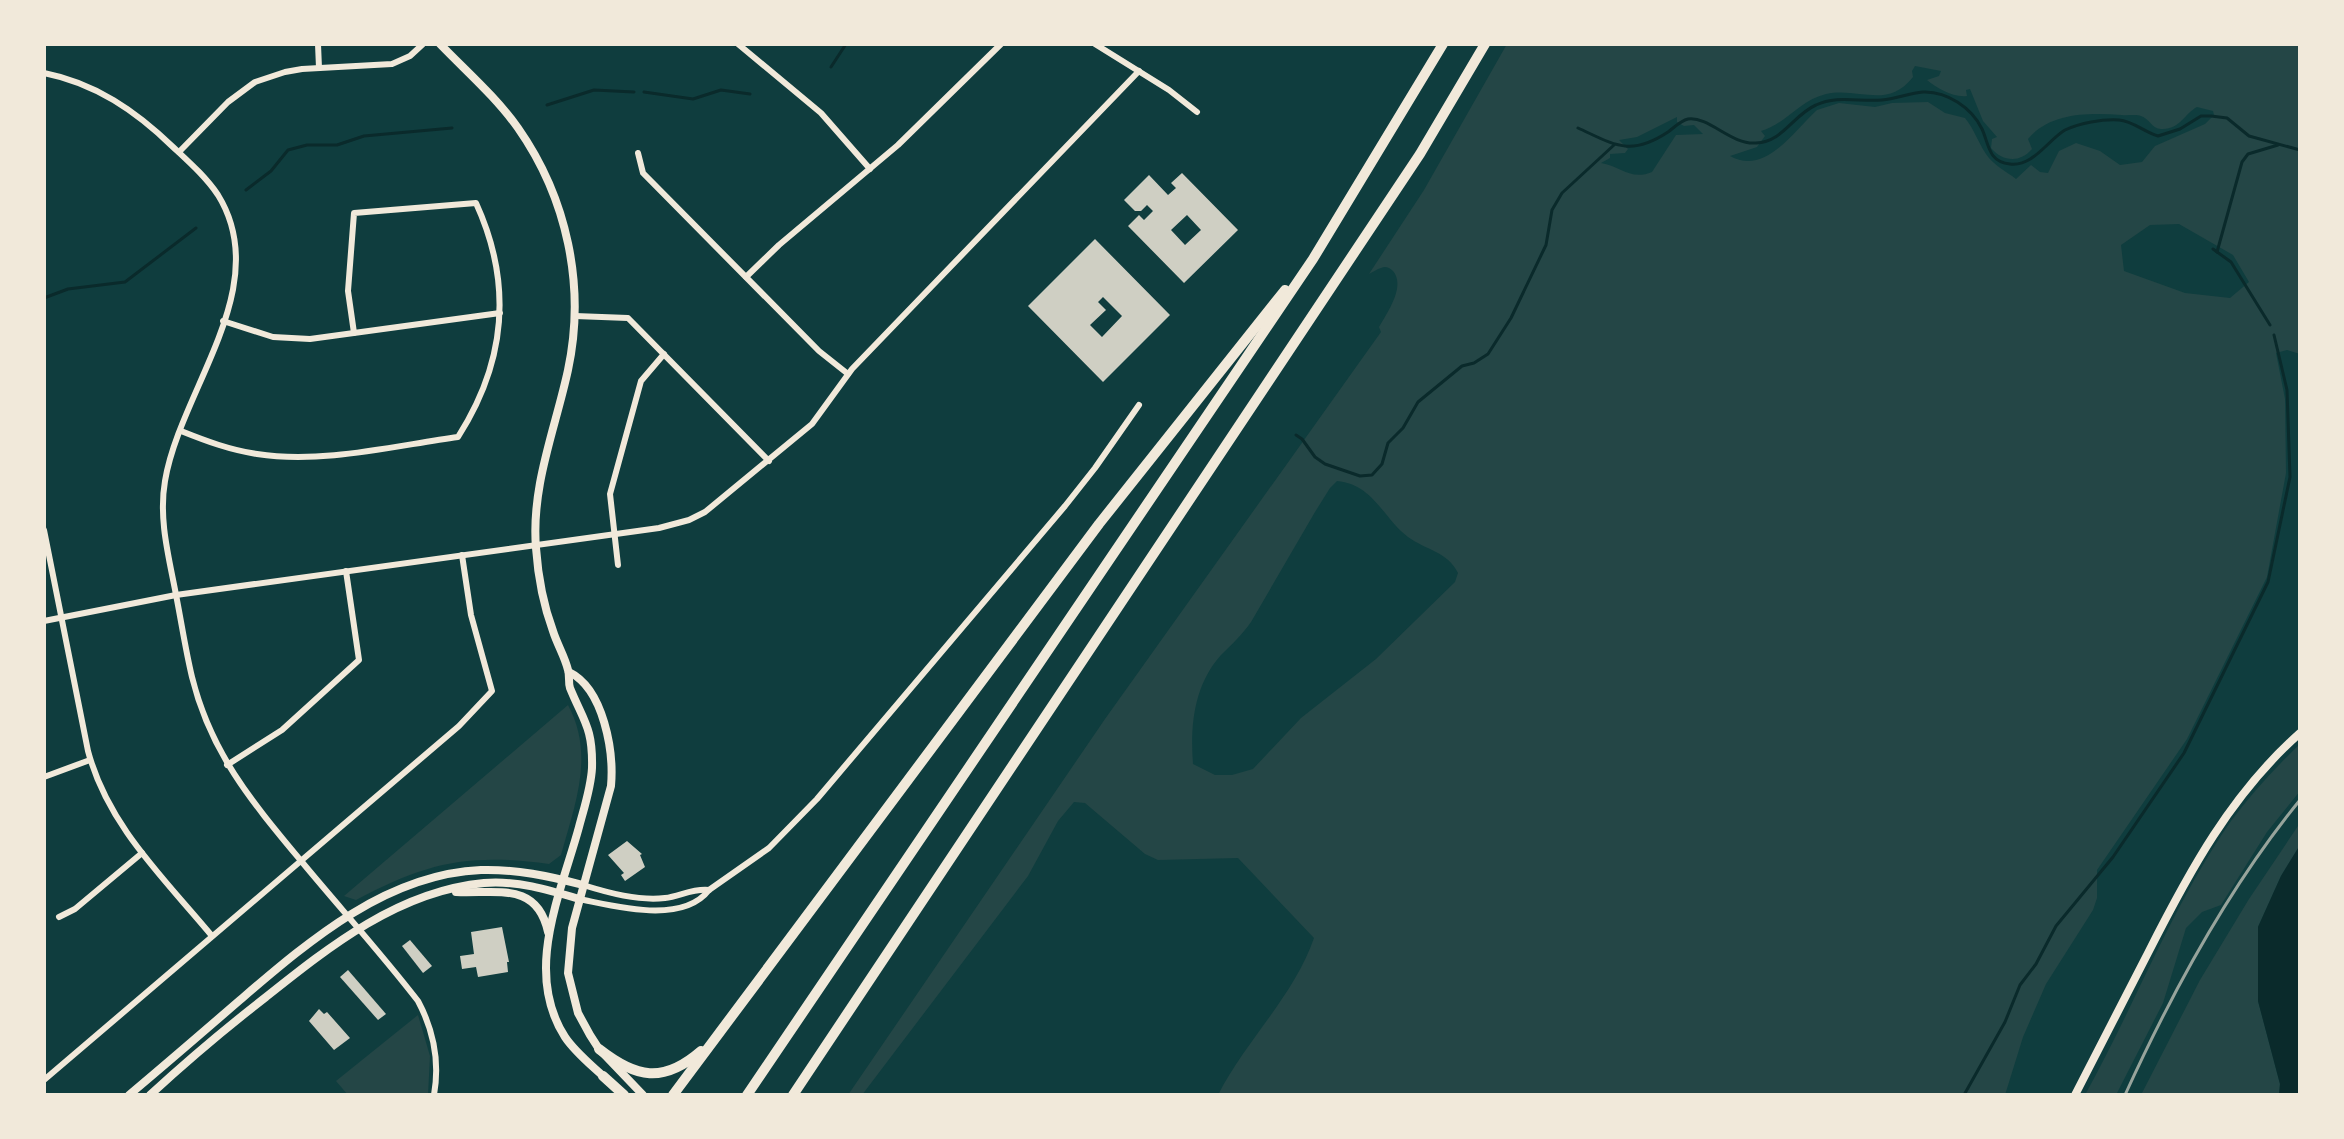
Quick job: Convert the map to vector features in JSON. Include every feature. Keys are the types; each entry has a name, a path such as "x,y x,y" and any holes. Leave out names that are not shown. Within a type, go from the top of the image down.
{"highway":[{"path":"747,1095 1313,259 1443,44"},
{"path":"793,1095 1412,166 1485,44"},
{"path":"673,1095 1099,524 1260,319 1313,259"},
{"path":"599,1049 625,1068 653,1074 681,1066 719,1032"},
{"path":"603,1076 615,1095"},
{"path":"603,1076 624,1095"}],"main road":[{"path":"440,44 502,108 532,150 555,198 569,247 575,316 568,368 538,491 535,545 543,601 569,672 570,688 591,736 592,766 588,793 548,935 546,961 548,993 556,1021 573,1048 603,1076"},
{"path":"569,672 584,683 596,704 606,727 612,756 611,786 569,942 568,973 578,1013 599,1049 643,1095"},
{"path":"2075,1095 2204,848 2236,801 2300,733"},
{"path":"129,1095 294,955 347,918 401,888 425,879 481,870 520,871 583,885"},
{"path":"150,1095 271,992 357,930 401,905 443,891 494,883 579,899"},
{"path":"443,891 522,895 538,906 548,935"}],"street":[{"path":"318,44 319,68"},
{"path":"179,152 241,91 285,72 392,64 410,56 423,44"},
{"path":"738,44 821,113 870,169"},
{"path":"746,277 779,245 898,145 1001,44"},
{"path":"1095,44 1175,94 1197,112"},
{"path":"44,621 176,595 659,528 689,520 719,503 821,415 848,374 1139,71"},
{"path":"44,73 73,81 115,100 154,128 216,193 233,232 236,275 223,321 167,471 163,502 165,539 199,702 227,765 257,809 410,991 424,1012 437,1058 434,1095"},
{"path":"638,153 643,173 819,351 848,374"},
{"path":"181,431 238,450 284,457 331,455 458,437 488,378 500,313 497,266 476,203 354,213 348,291 354,333"},
{"path":"223,321 254,333 291,339 500,313"},
{"path":"575,316 628,318 769,461"},
{"path":"618,565 610,494 637,396 646,373 664,354"},
{"path":"579,899 626,908 658,910 691,904 770,846 817,799 1065,506 1139,405"},
{"path":"44,530 90,760 107,802 142,853 212,936"},
{"path":"45,1078 459,726 492,691 471,615 462,555"},
{"path":"227,765 282,730 359,660 346,571"},
{"path":"44,777 90,760"},
{"path":"59,917 75,909 142,853"},
{"path":"583,885 648,899 709,890"}],"shaded area":[{"path":"1507,44 2300,44 2300,354 2287,350 2276,353 2285,399 2286,473 2267,577 2187,739 2097,870 2097,898 2093,910 2046,984 2023,1037 2005,1095 1218,1095 1282,999 1314,938 1238,858 1158,860 1145,854 1085,803 1074,802 1058,821 1028,876 862,1095 848,1095 1105,719 1381,332 1379,327 1396,292 1396,277 1386,267 1369,274 1424,190","holes":["1915,66 1941,71 1939,76 1927,80 1951,94 1967,96 1966,90 1970,89 1983,121 1997,137 1992,139 1991,148 2001,156 2012,159 2022,157 2032,149 2028,139 2037,130 2071,116 2139,115 2155,127 2167,129 2197,107 2213,111 2214,115 2205,124 2155,146 2142,162 2120,165 2100,151 2076,143 2059,151 2048,173 2040,172 2031,165 2016,179 1989,158 1965,118 1945,113 1928,102 1875,107 1839,103 1817,110 1767,156 1743,161 1730,156 1757,147 1765,136 1761,131 1817,97 1838,93 1893,93 1913,77","1677,117 1677,122 1684,126 1694,125 1703,134 1676,135 1652,172 1645,174 1632,174 1601,163 1610,158 1610,154 1625,153 1628,149 1619,140 1637,137","2179,224 2233,255 2249,282 2230,298 2185,293 2124,271 2121,245 2150,225","1337,481 1360,488 1408,537 1448,560 1458,573 1455,582 1376,659 1301,718 1253,769 1232,775 1215,775 1193,764 1193,720 1199,692 1212,667 1251,622"]},
{"path":"568,705 576,724 581,761 580,780 561,855 549,864 495,860 449,864 405,877 356,900 344,896"},
{"path":"2300,744 2300,791 2267,832 2221,905 2202,912 2186,928 2163,1003 2116,1095 2085,1095 2172,921 2210,853 2247,801"},
{"path":"2300,823 2300,845 2281,876 2258,927 2258,1001 2280,1084 2279,1095 2141,1095 2200,980"},
{"path":"2300,845 2300,1095 2279,1095 2280,1084 2258,1001 2258,927 2281,876"},
{"path":"418,1015 430,1056 428,1095 348,1095 336,1081"}],"building":[{"path":"1182,173 1238,230 1184,283 1128,226 1139,215 1144,220 1153,211 1147,205 1141,211 1135,211 1124,200 1149,175 1168,195 1176,188 1171,183","holes":["1187,215 1201,230 1185,245 1171,230"]},
{"path":"1095,239 1170,315 1103,382 1028,306","holes":["1103,297 1122,316 1102,337 1090,325 1106,310 1098,302"]},
{"path":"627,841 642,854 645,867 625,881 621,875 624,873 608,855"},
{"path":"502,927 508,972 478,977 476,967 462,969 460,956 474,954 471,932"},
{"path":"410,940 432,966 423,973 402,946"},
{"path":"348,970 386,1014 378,1020 340,977"},
{"path":"319,1009 324,1014 327,1012 350,1038 334,1050 309,1021"}],"waterway":[{"path":"831,67 846,44"},
{"path":"547,105 594,90 634,92"},
{"path":"644,92 693,99 721,90 750,94"},
{"path":"1578,128 1613,143 1633,146 1655,140 1685,120 1696,119 1738,140 1756,143 1774,138 1808,109 1824,102 1882,100 1932,92 1958,102 1972,114 1993,156 2003,163 2026,161 2065,130 2106,120 2134,124 2158,136 2180,129 2201,116 2227,118 2249,136 2300,150"},
{"path":"246,190 271,171 288,150 307,145 337,145 364,136 452,128"},
{"path":"1296,435 1325,464 1360,476 1372,475 1382,464 1388,443 1403,428 1418,402 1462,366 1488,354 1511,318 1546,245 1552,210 1562,193 1614,145"},
{"path":"2217,252 2242,162 2248,154 2278,145"},
{"path":"44,298 68,289 125,282 196,228"},
{"path":"2213,249 2231,262 2270,325"},
{"path":"1964,1095 2005,1022 2020,985 2036,964 2056,926 2113,857 2184,753 2268,582 2290,477 2287,390 2274,335"}],"railway":[{"path":"2125,1095 2203,942 2249,869 2300,800"}]}
